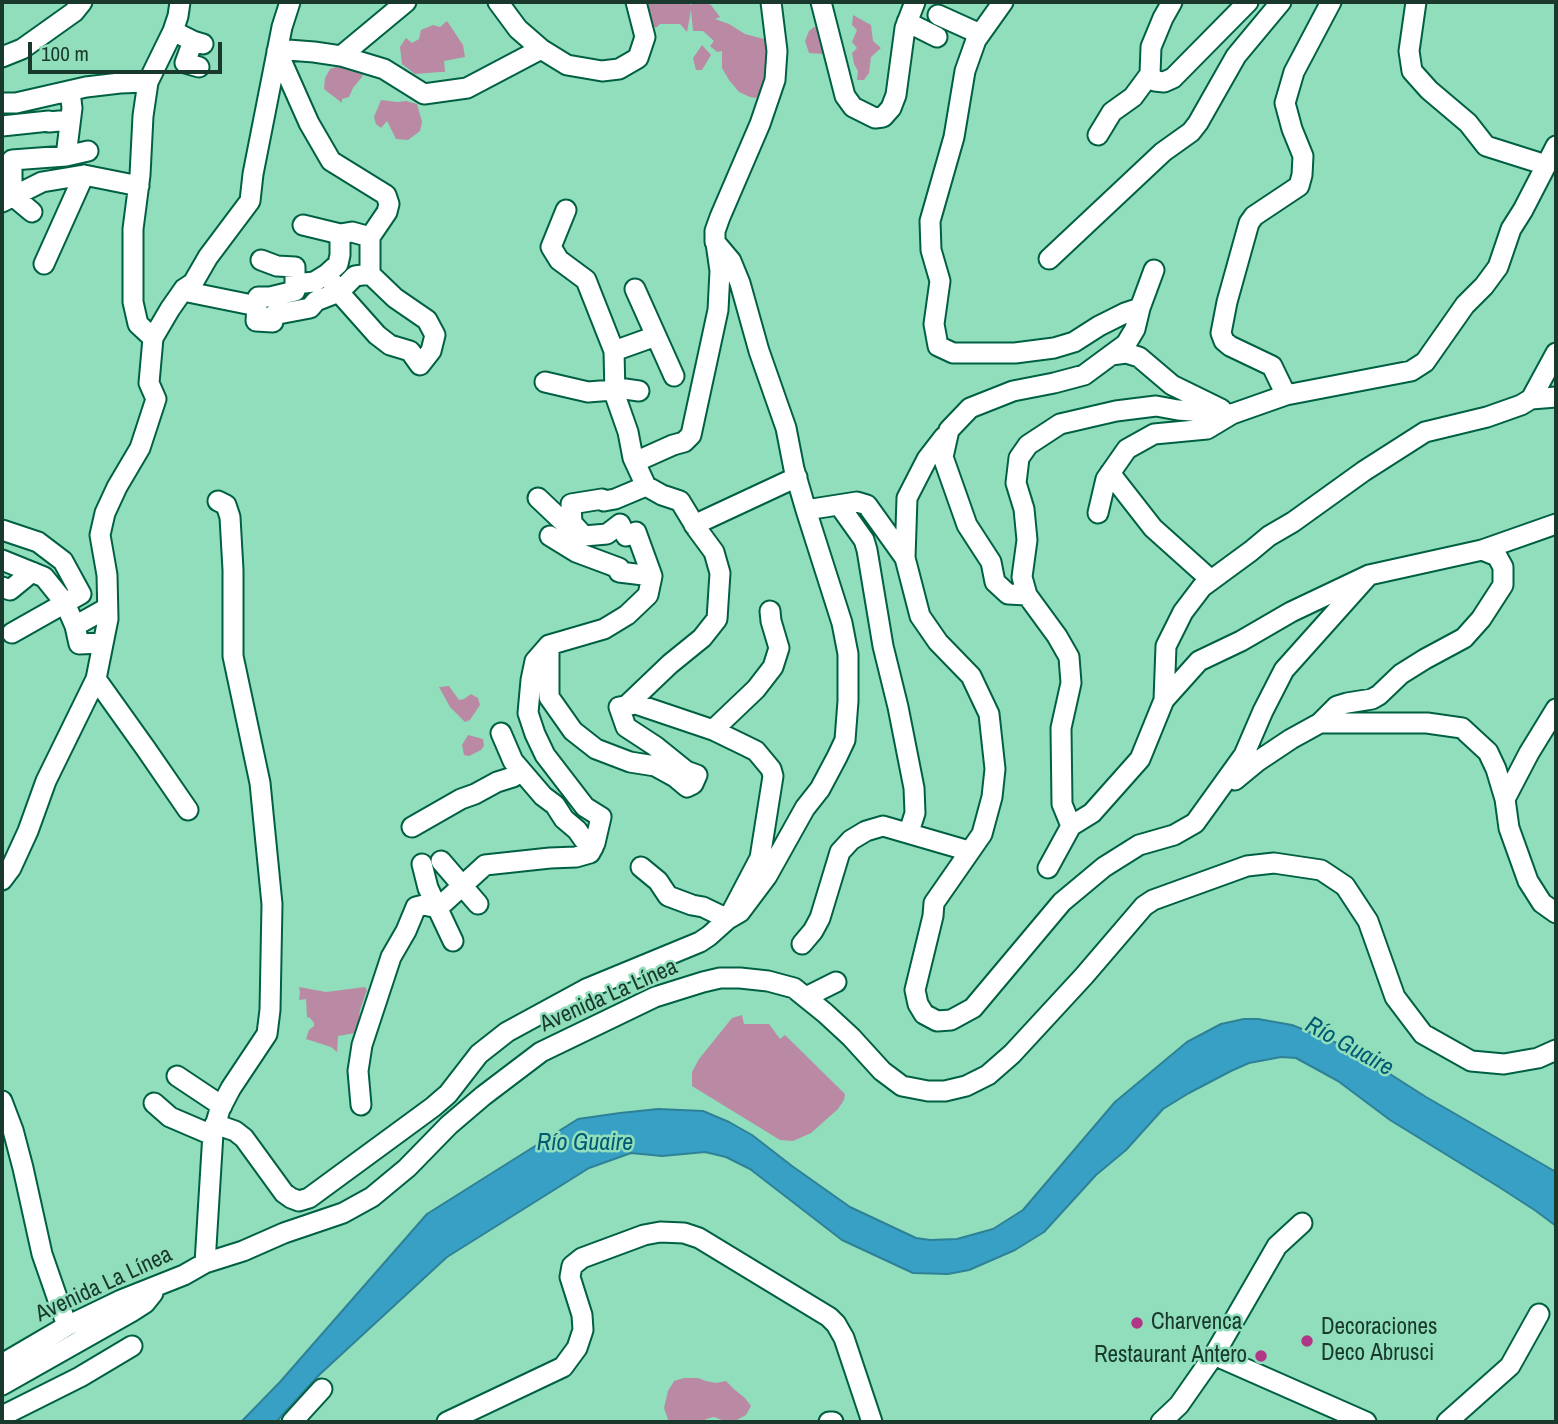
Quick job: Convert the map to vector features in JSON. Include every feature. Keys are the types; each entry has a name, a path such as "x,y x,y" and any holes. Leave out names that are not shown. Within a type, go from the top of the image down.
{"street":[{"path":"2,57 22,49 74,12 82,2"},
{"path":"153,338 138,324 133,302 133,229 148,82 173,31 180,2"},
{"path":"2,880 11,868 46,781 96,679 108,619 107,575 100,536 117,487 140,448 156,399 149,383 153,338 184,289 193,283 208,257 250,201 277,51 290,2"},
{"path":"341,56 406,2"},
{"path":"498,2 518,29 541,49 567,65 602,71 619,69 638,58 645,37 636,2"},
{"path":"635,462 684,442 691,435 718,310 720,271 715,231 760,124 775,80 778,51 771,2"},
{"path":"821,2 845,96 853,107 875,118 883,117 891,108 896,95 907,22 915,2"},
{"path":"1003,2 976,40 965,71 954,138 930,221 931,250 940,281 934,324 938,346 953,353 1015,353 1054,348 1074,342 1098,326 1140,308"},
{"path":"1098,135 1112,113 1133,97 1150,74 1152,47 1172,2"},
{"path":"1150,74 1155,81 1164,82 1173,78 1248,2"},
{"path":"1049,259 1163,152 1191,132 1236,57 1281,2"},
{"path":"1286,395 1272,366 1230,346 1221,333 1249,223 1254,216 1299,186 1303,156 1285,103 1294,72 1332,2"},
{"path":"1416,2 1409,51 1412,71 1429,90 1468,123 1486,146 1546,165"},
{"path":"938,15 980,34"},
{"path":"907,22 937,37"},
{"path":"173,31 199,43 185,63 199,67"},
{"path":"277,51 341,56 384,69 424,94 467,88 541,49"},
{"path":"277,51 309,123 331,161 386,195 389,204 387,212 370,237 370,274 395,298 428,320 435,335 431,351 420,365 410,351 390,345 377,335 356,313 327,274"},
{"path":"2,103 16,103 86,87 148,82"},
{"path":"66,156 72,108 70,91"},
{"path":"2,126 70,120"},
{"path":"1098,513 1106,479 1127,449 1154,434 1208,429 1231,414 1286,395 1411,371 1425,362 1465,305 1498,267 1511,229 1556,146"},
{"path":"2,147 27,147 42,158"},
{"path":"8,199 12,192 12,160 66,156 88,150"},
{"path":"8,199 42,182 84,176 139,186"},
{"path":"44,264 84,176"},
{"path":"8,199 32,212"},
{"path":"566,210 551,247 559,260 586,280 614,351 614,391 635,462 646,486 680,501 714,552 720,573 717,619 702,638 626,706"},
{"path":"303,225 340,234 352,232 370,237"},
{"path":"295,284 314,282 338,264 340,234"},
{"path":"154,1103 170,1117 216,1122 235,1130 244,1138 284,1193 299,1201 309,1198 433,1107 448,1094 479,1054 507,1032 586,989 700,942 740,912 767,876 805,808 820,789 845,740 848,654 842,623 806,510 786,428 759,351 740,284 731,261 715,242"},
{"path":"261,260 278,266 295,267 295,291 270,297 258,296 256,321 273,323 273,315 310,308 316,301 339,292 355,276 370,274"},
{"path":"1154,270 1135,329 1126,344 1083,375 1013,391 970,408 927,459 907,498 905,558 920,616 938,642 971,676 989,714 995,769 992,797 982,834 934,903 915,990 918,1004 924,1014 937,1021 951,1020 973,1007 1062,902 1104,866 1139,845 1174,835 1195,823 1244,755 1284,670 1369,575"},
{"path":"184,289 257,306"},
{"path":"635,289 674,376"},
{"path":"614,351 656,336"},
{"path":"1111,355 1126,353 1139,357 1172,385 1231,414"},
{"path":"1531,399 1556,353"},
{"path":"545,382 588,392 625,389 639,391"},
{"path":"1164,700 1166,646 1183,612 1202,587 1211,580 1269,536 1425,432 1487,416 1531,399 1556,397"},
{"path":"1071,826 1062,804 1061,727 1070,683 1069,657 1027,595 1022,577 1027,540 1024,509 1016,483 1018,458 1028,445 1060,424 1116,411 1156,407 1231,414"},
{"path":"949,430 943,457 967,525 991,562 995,582 1008,594 1027,595"},
{"path":"1110,473 1153,528 1211,580"},
{"path":"694,525 797,477"},
{"path":"584,536 572,523 571,504 615,499 646,486"},
{"path":"538,498 578,536 607,534 620,524"},
{"path":"436,908 485,865 576,858 590,853 593,848 601,817 585,807 545,755 528,713 535,661 550,645 604,629 627,615 648,595 652,576 636,532 626,536 621,522 612,511 615,499"},
{"path":"205,1263 216,1122 232,1088 267,1034 272,904 260,783 233,656 233,570 229,517 226,505 218,501"},
{"path":"806,510 858,502 867,505 905,558"},
{"path":"839,505 864,540 867,550 883,646 914,788 915,813 909,832"},
{"path":"1048,869 1071,826 1092,813 1140,759 1164,700 1199,661 1291,612 1369,575 1482,550 1556,524"},
{"path":"2,530 38,542 63,561 81,594 12,633"},
{"path":"550,536 576,552 619,568 619,572 652,576"},
{"path":"1215,796 1258,761 1320,723 1337,706 1372,699 1401,674 1464,638 1481,620 1503,585 1503,567 1497,556 1482,550"},
{"path":"2,560 44,577 65,603 79,644 102,643"},
{"path":"2,587 10,590 32,572"},
{"path":"75,626 107,608"},
{"path":"713,730 756,690 773,667 779,648 771,621 771,611"},
{"path":"550,645 549,697 573,731 596,749 630,762 655,766 687,787 694,784 697,775 686,771 626,727 619,707 636,705 713,730 756,751 771,769 774,776 760,858 728,919"},
{"path":"96,679 188,810"},
{"path":"1505,799 1529,752 1556,709"},
{"path":"1320,723 1427,723 1462,728 1488,752 1496,769 1505,799 1509,828 1528,881 1542,902 1556,913"},
{"path":"501,733 513,761 521,771 593,848"},
{"path":"412,827 461,799 521,771"},
{"path":"802,944 820,918 840,852 851,840 866,831 883,826 969,851"},
{"path":"453,941 428,888 432,863 478,904"},
{"name":"Avenida La Línea","path":"2,1364 68,1326 121,1300 205,1263 343,1213 372,1196 407,1168 457,1117 541,1052 655,997 720,978 768,981 794,988 851,1037 882,1071 902,1086 944,1091 966,1086 988,1075 1012,1054 1144,906 1153,900 1247,866 1274,863 1321,870 1345,886 1368,921 1395,998 1423,1034 1471,1061 1504,1064 1538,1058 1556,1050"},
{"path":"641,867 658,881 668,896 703,907 728,919"},
{"path":"361,1105 358,1070 362,1045 391,957 416,907 424,905 436,908"},
{"path":"806,997 836,982"},
{"path":"177,1076 216,1122"},
{"path":"2,1101 23,1168 42,1254 68,1326"},
{"path":"1161,1422 1179,1405 1214,1355 1278,1246 1302,1223"},
{"path":"447,1422 563,1367 577,1348 583,1330 582,1315 570,1277 572,1266 594,1253 660,1232 684,1233 699,1238 836,1324 844,1338 872,1422"},
{"path":"2,1385 131,1312 145,1303 162,1284"},
{"path":"1447,1422 1510,1366 1539,1314"},
{"path":"2,1416 80,1377 132,1346"},
{"path":"1214,1355 1333,1416 1366,1422"},
{"path":"292,1422 322,1388"}],"shaded area":[{"path":"648,2 686,2 691,5 705,2 711,5 720,17 715,19 773,45 775,69 756,98 739,92 729,80 722,68 722,51 717,52 710,46 714,41 703,31 693,31 691,10 687,32 680,24 660,24 651,28"},
{"path":"853,15 871,25 873,41 881,48 871,57 869,73 864,80 857,80 858,71 852,53 857,48 852,42 857,30 852,25"},
{"path":"447,21 463,45 465,57 444,61 445,72 415,74 402,64 400,47 406,38 412,43 419,39 421,30 433,25 440,27"},
{"path":"814,27 824,28 827,50 823,54 809,53 805,41"},
{"path":"702,45 711,55 702,70 696,70 693,58"},
{"path":"348,63 365,66 362,77 349,97 342,99 342,103 324,89 325,78 330,69"},
{"path":"381,100 417,104 422,122 420,131 408,140 396,139 387,121 381,128 374,117"},
{"path":"449,686 459,700 471,694 478,698 480,705 470,720 465,722 450,707 439,687"},
{"path":"468,735 483,739 484,746 469,756 464,755 462,745"},
{"path":"299,987 326,992 365,987 367,990 358,1025 363,1034 338,1036 337,1052 331,1047 306,1039 314,1023 307,1017 306,999 299,1000"},
{"path":"742,1015 744,1024 769,1024 780,1039 785,1035 845,1094 838,1109 811,1133 793,1141 780,1140 692,1086 692,1072 699,1059 732,1018"},
{"path":"698,1378 716,1383 726,1381 751,1406 746,1415 727,1422 714,1417 703,1422 669,1422 664,1408 668,1391 674,1381"}],"water":[{"name":"Río Guaire","path":"1244,1019 1292,1025 1337,1043 1556,1172 1556,1226 1499,1187 1390,1120 1338,1081 1296,1058 1281,1057 1249,1063 1163,1109 1126,1150 1096,1175 1044,1232 1015,1250 969,1270 948,1274 913,1273 842,1240 750,1169 726,1157 705,1152 662,1156 631,1153 589,1168 447,1257 319,1375 276,1422 241,1422 280,1382 427,1214 578,1119 658,1109 703,1111 752,1135 850,1207 916,1238 957,1239 993,1229 1023,1210 1115,1102 1187,1042 1221,1024"}],"place":[{"name":"Charvenca","path":"1137,1323"},
{"name":"Decoraciones Deco Abrusci","path":"1307,1341"},
{"name":"Restaurant Antero","path":"1261,1356"}]}
